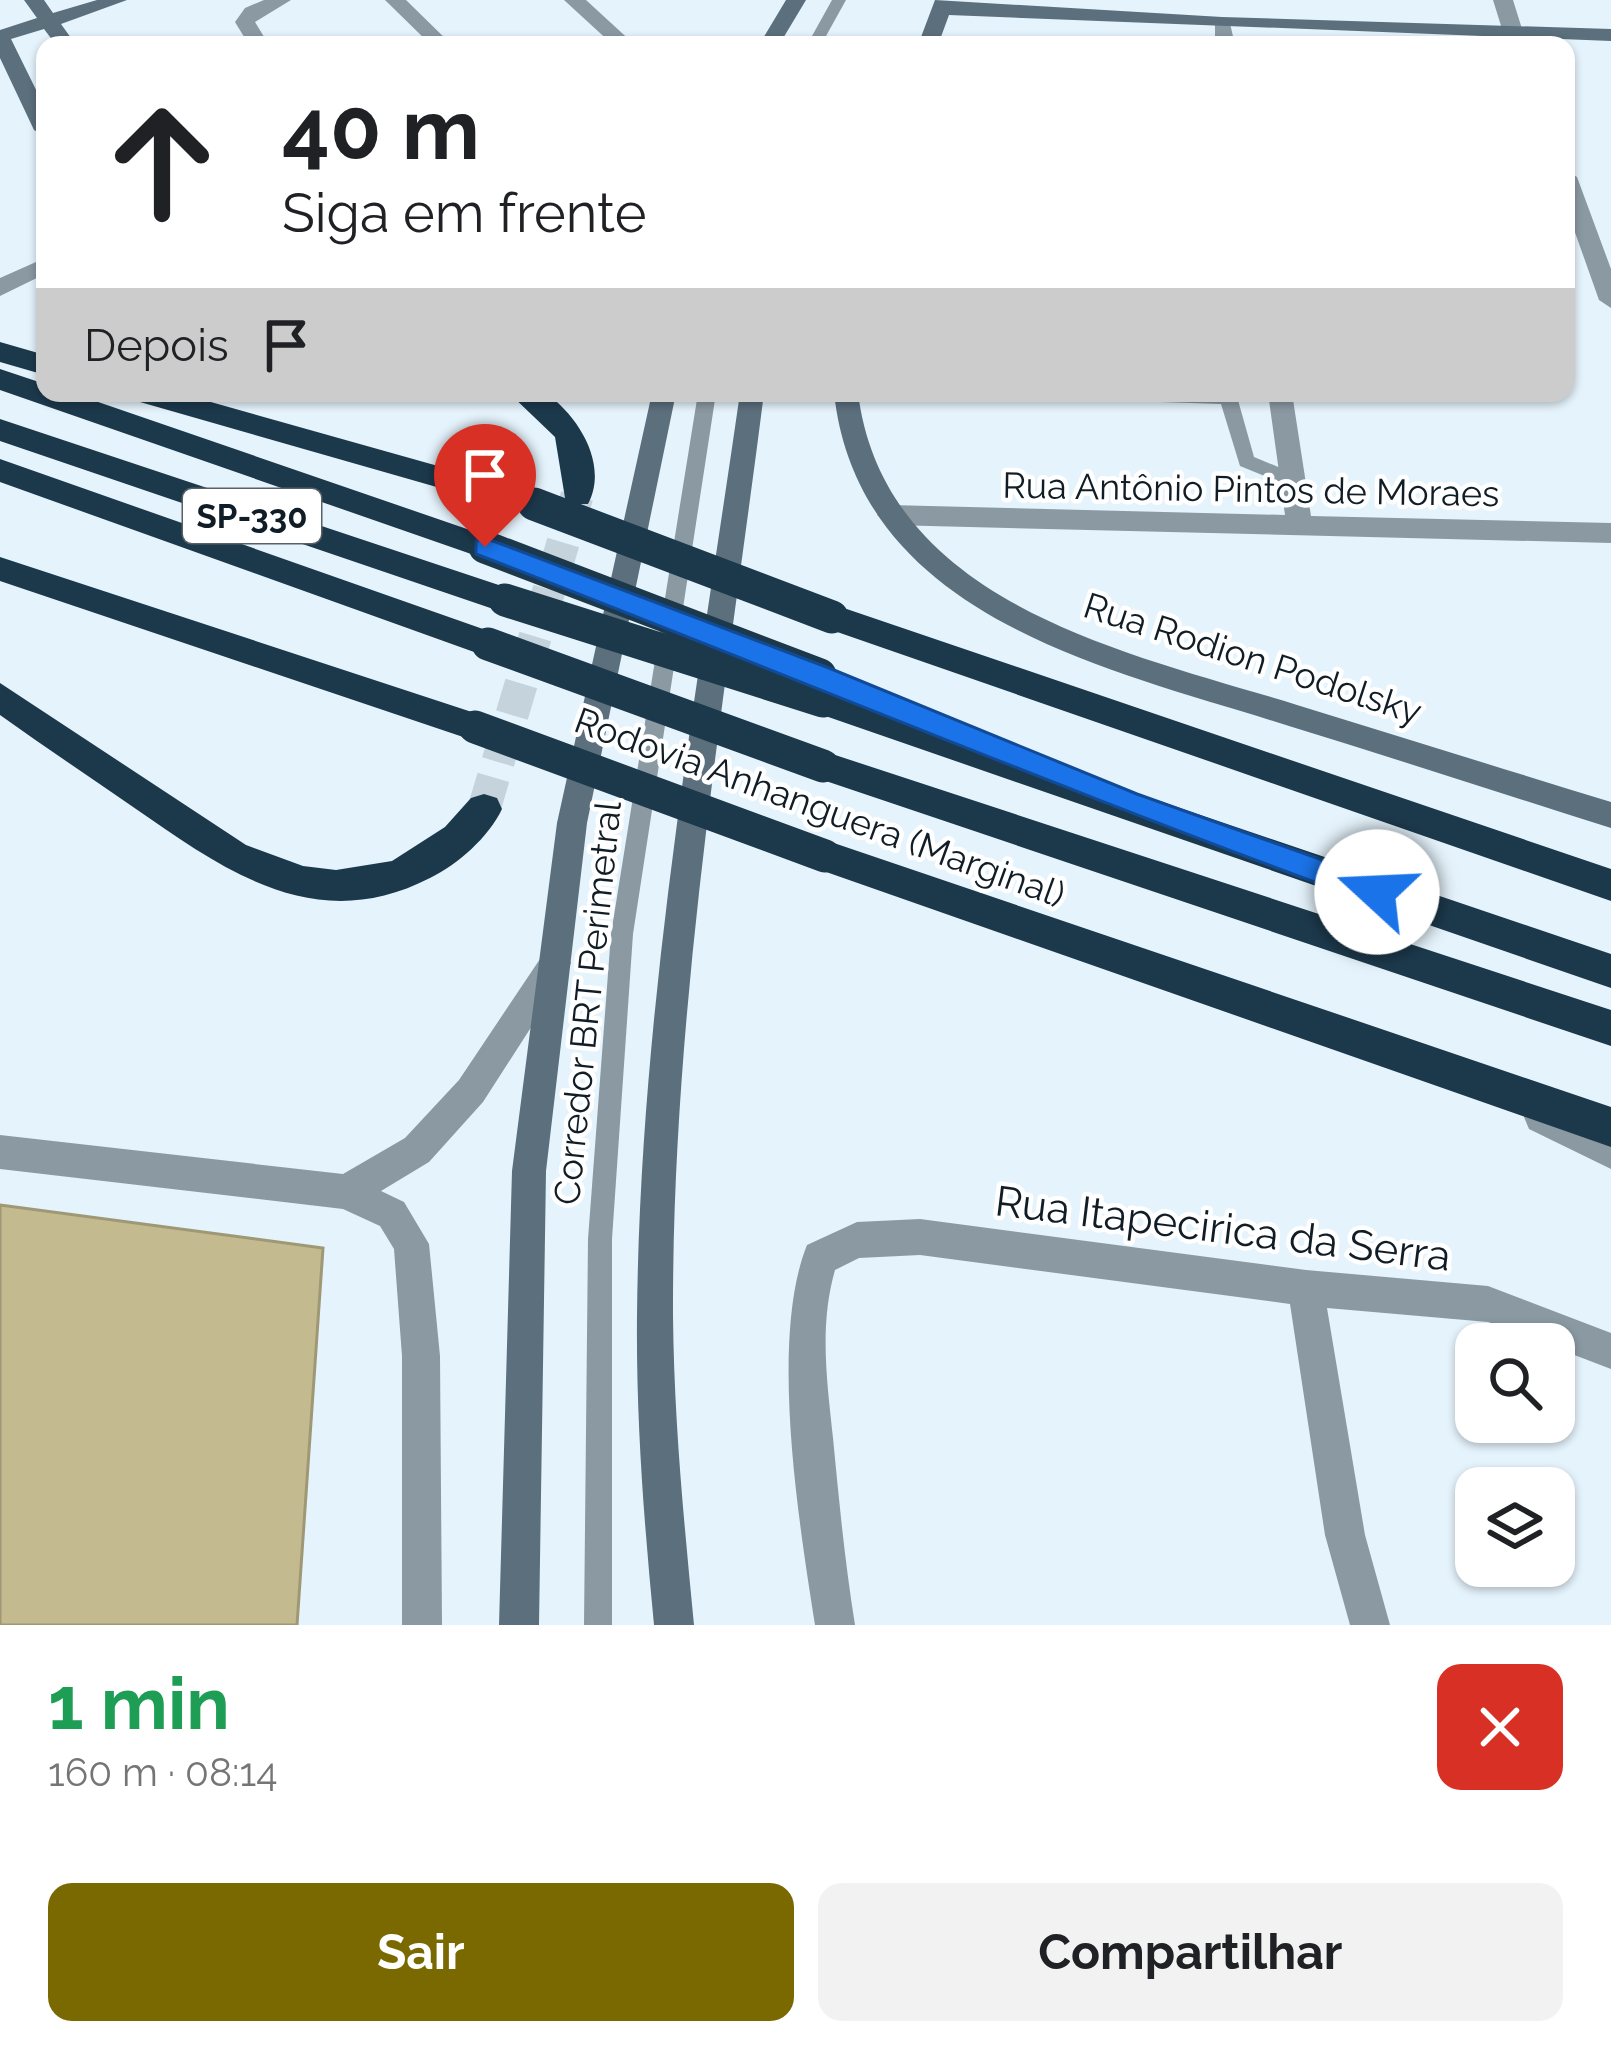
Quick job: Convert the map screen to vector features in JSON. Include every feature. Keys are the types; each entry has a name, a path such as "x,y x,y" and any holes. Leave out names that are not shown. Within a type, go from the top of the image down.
{"highway":[{"path":"0,330 36,336"},
{"path":"0,352 36,362"},
{"path":"0,379 36,391"},
{"path":"66,402 485,547 822,688"},
{"path":"174,402 534,505 832,616 1611,885"},
{"path":"536,402 553,414 576,445 577,496"},
{"name":"SP-330","path":"0,430 505,600 822,688 1502,937 1611,970"},
{"name":"SP-330","path":"0,470 823,766 1611,1028"},
{"name":"Rodovia Anhanguera (Marginal)","path":"0,569 475,727 825,856 1611,1127"},
{"path":"0,698 233,856 306,886 358,887 411,873 458,842 484,809"}],"street":[{"path":"34,0 60,36"},
{"path":"36,111 0,36 117,0"},
{"path":"254,36 245,22 252,12 281,0"},
{"path":"394,0 432,36"},
{"path":"574,0 615,36"},
{"path":"774,36 796,0"},
{"path":"1502,0 1514,36"},
{"path":"937,19 1340,36"},
{"path":"1575,36 1611,35"},
{"path":"1575,202 1611,300"},
{"path":"0,288 36,270"},
{"path":"519,1625 529,1172 572,823 662,402"},
{"path":"674,1625 653,1303 665,1059 751,402"},
{"name":"Rua Rodion Podolsky","path":"847,402 857,454 890,515 947,572 984,599 1078,644 1611,815"},
{"path":"1281,402 1300,527"},
{"name":"Rua Antônio Pintos de Moraes","path":"890,515 1611,533"},
{"path":"346,1192 417,1150 471,1091 555,963"},
{"path":"1461,1076 1611,1152"},
{"path":"0,1152 346,1192 392,1214 410,1244 422,1356 422,1625"},
{"name":"Rua Itapecirica da Serra","path":"835,1625 824,1556 806,1351 807,1303 820,1258 857,1240 920,1237 1306,1288 1488,1304 1611,1351"},
{"path":"1306,1288 1336,1490 1370,1625"}],"lane":[{"path":"819,36 839,0"},
{"name":"Corredor BRT Perimetral","path":"598,1625 600,1239 622,934 706,402"},
{"path":"1230,402 1246,461 1294,482"}],"building":[{"path":"0,1205 323,1248 297,1625 0,1625"}],"tunnel":[{"path":"484,809 577,496"}],"route":[{"path":"485,547 820,676 1127,802 1377,892"}]}
